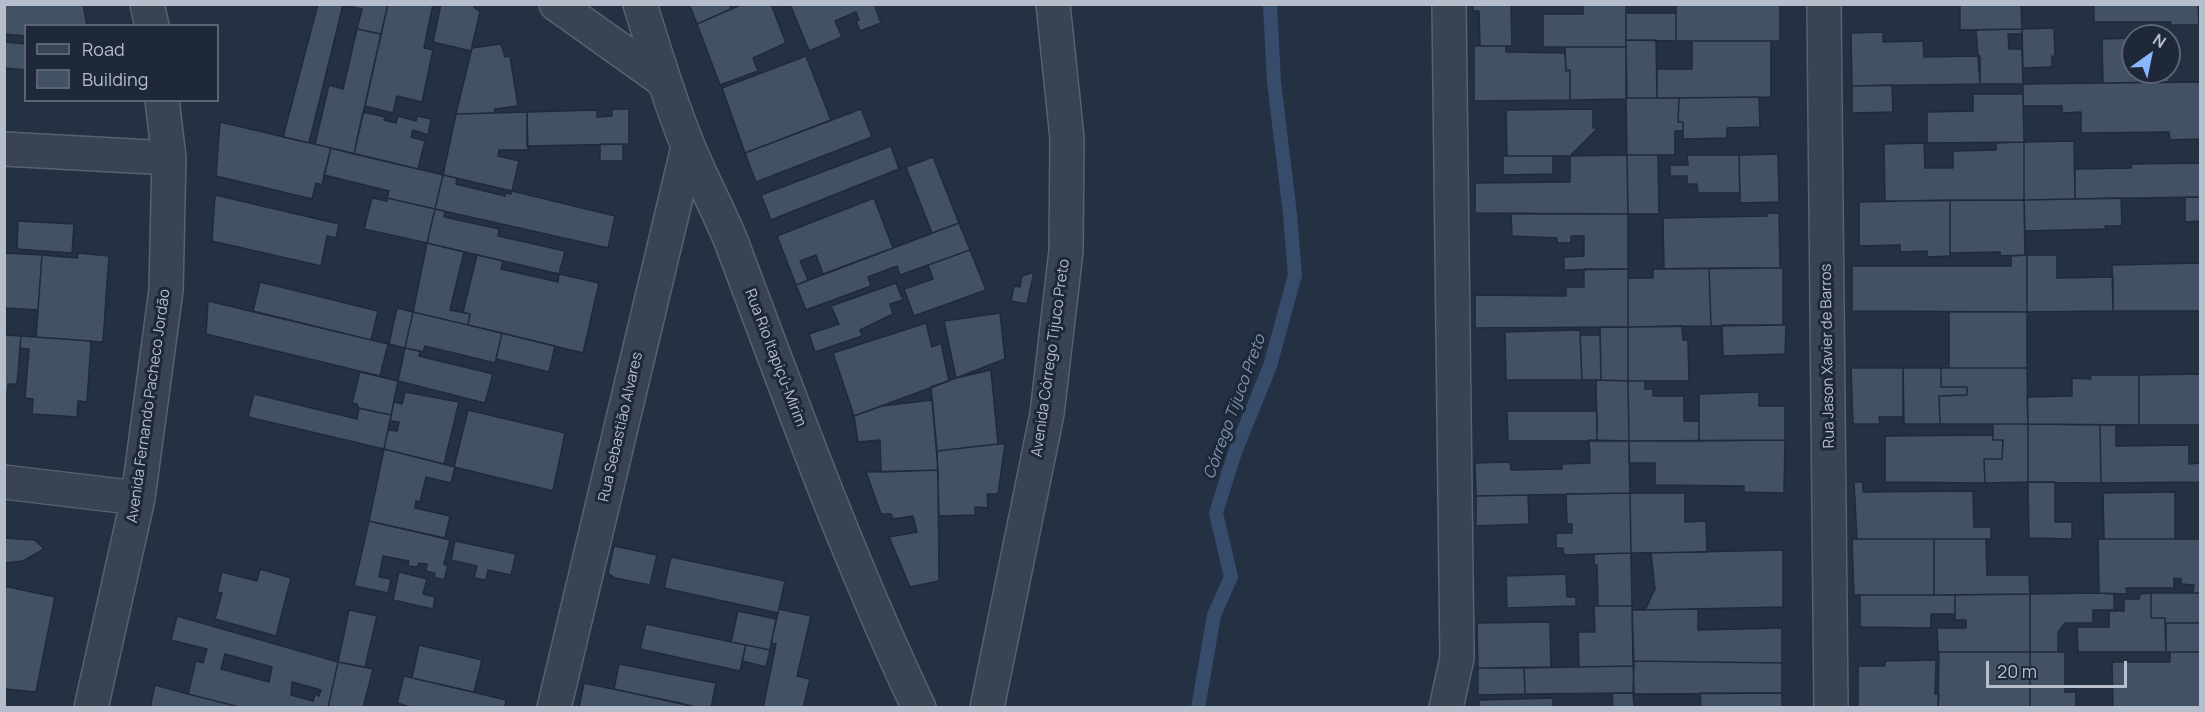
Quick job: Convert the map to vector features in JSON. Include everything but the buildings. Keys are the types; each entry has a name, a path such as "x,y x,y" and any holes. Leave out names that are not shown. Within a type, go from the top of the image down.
{"street":[{"path":"147,4 152,24"},
{"path":"556,4 664,81"},
{"name":"Rua Rio Itapiçú-Mirim","path":"640,4 688,147 729,237 786,389 852,554 919,708"},
{"name":"Avenida Córrego Tijuco Preto","path":"987,708 1047,414 1066,251 1067,138 1053,4"},
{"path":"1446,708 1457,658 1449,4"},
{"name":"Rua Jason Xavier de Barros","path":"1824,4 1832,708"},
{"name":"Avenida Fernando Pacheco Jordão","path":"91,708 138,498 166,290 169,158 162,102"},
{"name":"Rua Sebastião Alvares","path":"554,708 688,147"},
{"path":"4,149 169,158"},
{"path":"4,482 138,498"}],"waterway":[{"name":"Córrego Tijuco Preto","path":"1198,708 1214,615 1231,577 1216,513 1235,452 1270,366 1295,275 1274,82 1270,4"}]}
